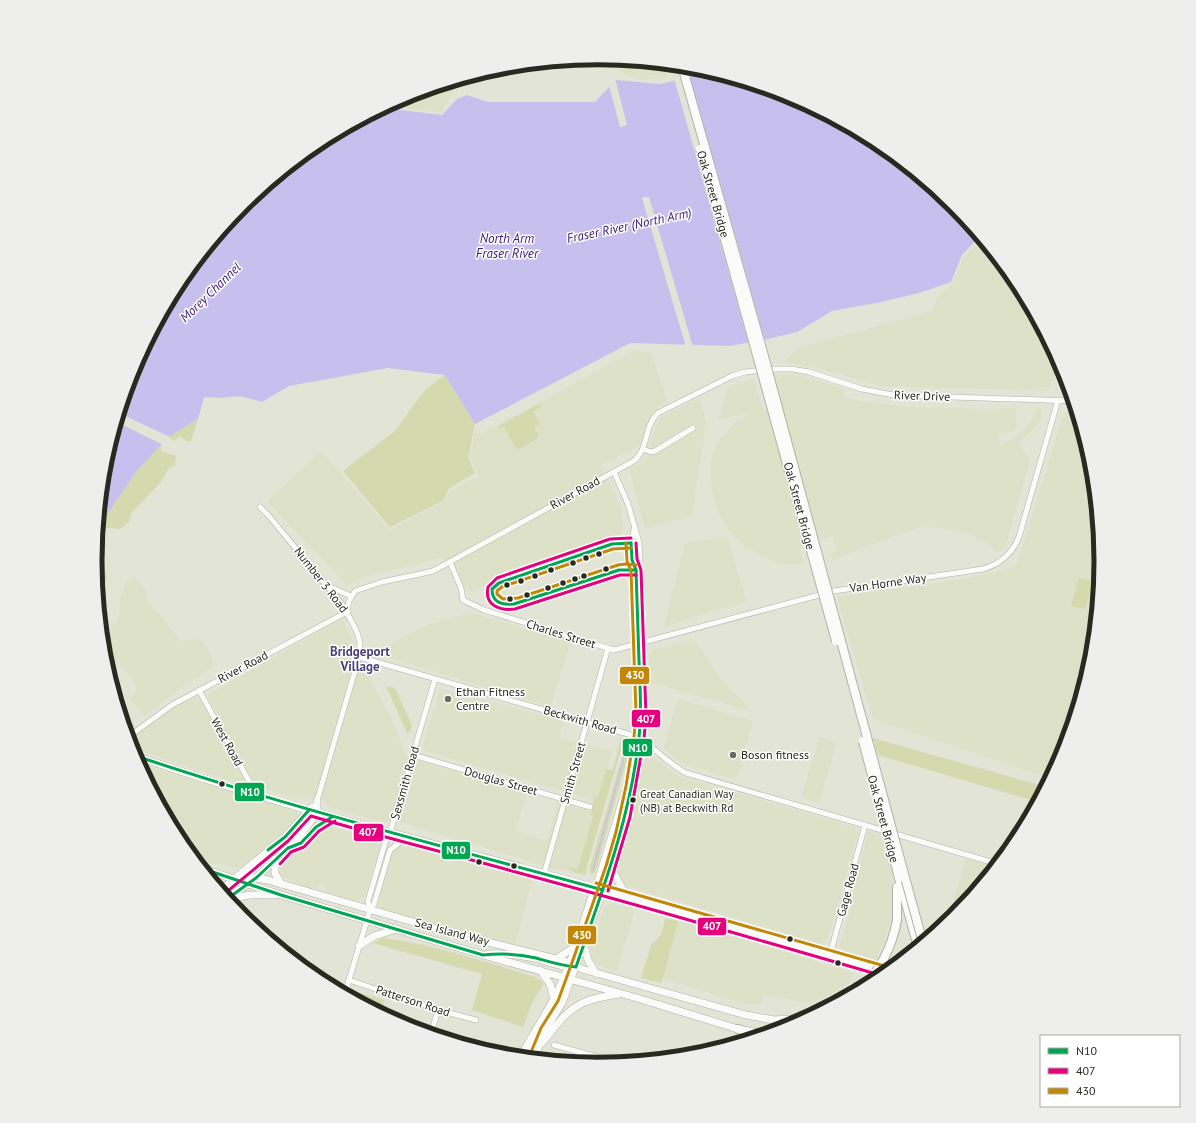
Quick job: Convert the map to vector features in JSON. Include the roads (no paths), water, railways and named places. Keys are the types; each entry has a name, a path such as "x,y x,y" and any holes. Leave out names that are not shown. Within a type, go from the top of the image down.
{"highway":[{"name":"Oak Street Bridge","path":"678,72 741,294 917,942"},
{"name":"Oak Street Bridge","path":"684,73 751,308 922,938"},
{"path":"872,975 878,968 891,943 897,920 897,887 899,878"},
{"path":"864,965 875,973"},
{"path":"738,1029 752,1034"}],"main road":[{"path":"142,758 178,771 317,813 603,890 880,970"},
{"name":"Number 3 Road","path":"224,888 285,837 317,801"},
{"name":"Number 3 Road","path":"317,801 317,813"},
{"path":"232,897 275,862 317,813"},
{"path":"288,848 301,843 316,827 332,817"},
{"path":"275,862 276,873 282,884"},
{"path":"611,868 627,897"},
{"name":"Sea Island Way","path":"209,870 281,895 483,955 621,993 738,1029 757,1032"},
{"name":"Sea Island Way","path":"236,879 256,878 282,884 448,932 556,959 572,966 746,1015 774,1020 790,1019"},
{"path":"536,1054 545,1030 562,1002 572,966 575,947 595,888"},
{"path":"572,966 584,945 603,890"},
{"path":"234,898 248,895 281,895"},
{"path":"359,946 374,936 397,929"},
{"path":"584,945 588,960 596,973"},
{"path":"556,959 575,947"},
{"path":"483,955 498,953 534,958 572,966"},
{"path":"540,970 550,984 554,999"},
{"path":"523,1052 534,1030 568,978"},
{"path":"537,1050 564,1017 577,1006 597,998 621,993"}],"street":[{"name":"River Drive","path":"775,369 792,369 809,372 862,389 893,395 1068,401"},
{"name":"River Road","path":"352,596 355,592 382,582 420,574 450,562 635,460 643,449 653,418 660,412 732,376 745,372 775,369"},
{"name":"Van Horne Way","path":"608,648 614,650 640,644 834,591 978,570 991,567 999,563 1010,554 1019,537 1058,400"},
{"path":"643,449 651,452 655,451 693,428"},
{"path":"614,472 628,504 640,549 640,559 636,570"},
{"name":"Number 3 Road","path":"260,507 341,602 357,632 360,643 359,657 317,801"},
{"path":"603,890 611,868 625,816 639,738 641,713 640,644 636,570 632,560 631,543 634,528"},
{"name":"Charles Street","path":"450,562 461,588 463,600 484,610 608,648"},
{"path":"326,585 352,596 347,612"},
{"name":"River Road","path":"132,733 172,705 347,612"},
{"name":"Smith Street","path":"544,874 608,648"},
{"name":"Beckwith Road","path":"359,657 639,738 651,746 669,762 686,773 993,863"},
{"name":"Sexsmith Road","path":"370,910 368,901 385,843 390,833 435,679"},
{"name":"West Road","path":"199,690 245,774 254,794"},
{"name":"Douglas Street","path":"413,755 590,807"},
{"path":"595,888 626,786 633,769"},
{"name":"Gage Road","path":"830,955 866,825"},
{"name":"Sexsmith Road","path":"347,987 390,850 407,837"},
{"name":"Patterson Road","path":"349,980 438,1010 476,1020"},
{"path":"432,1030 438,1010"},
{"path":"554,1045 601,1058"},
{"path":"580,1057 582,1052"}],"water":[{"name":"North Arm Fraser River","path":"697,75 758,91 818,116 874,149 900,168 949,210 976,240 962,255 951,282 919,293 832,311 797,332 768,339 730,346 630,343 475,424 445,375 388,368 289,386 262,402 240,396 221,398 204,397 198,419 168,437 136,472 104,519 111,465 118,433 139,371 168,313 204,259 225,234 247,210 296,168 322,149 350,132 378,116 394,109 442,115 457,99 467,95 488,102 595,102 616,80 660,84"}],"waterway":[{"path":"593,870 627,747"}],"place":[{"name":"Ethan Fitness Centre","path":"448,699"},
{"name":"Boson fitness","path":"733,755"},
{"name":"Great Canadian Way (NB) at Beckwith Rd","path":"633,800"}],"district":[{"name":"Bridgeport Village","path":"360,658"}],"water label":[{"name":"Fraser River (North Arm)","path":"629,225"},
{"name":"Morey Channel","path":"210,292"}]}
